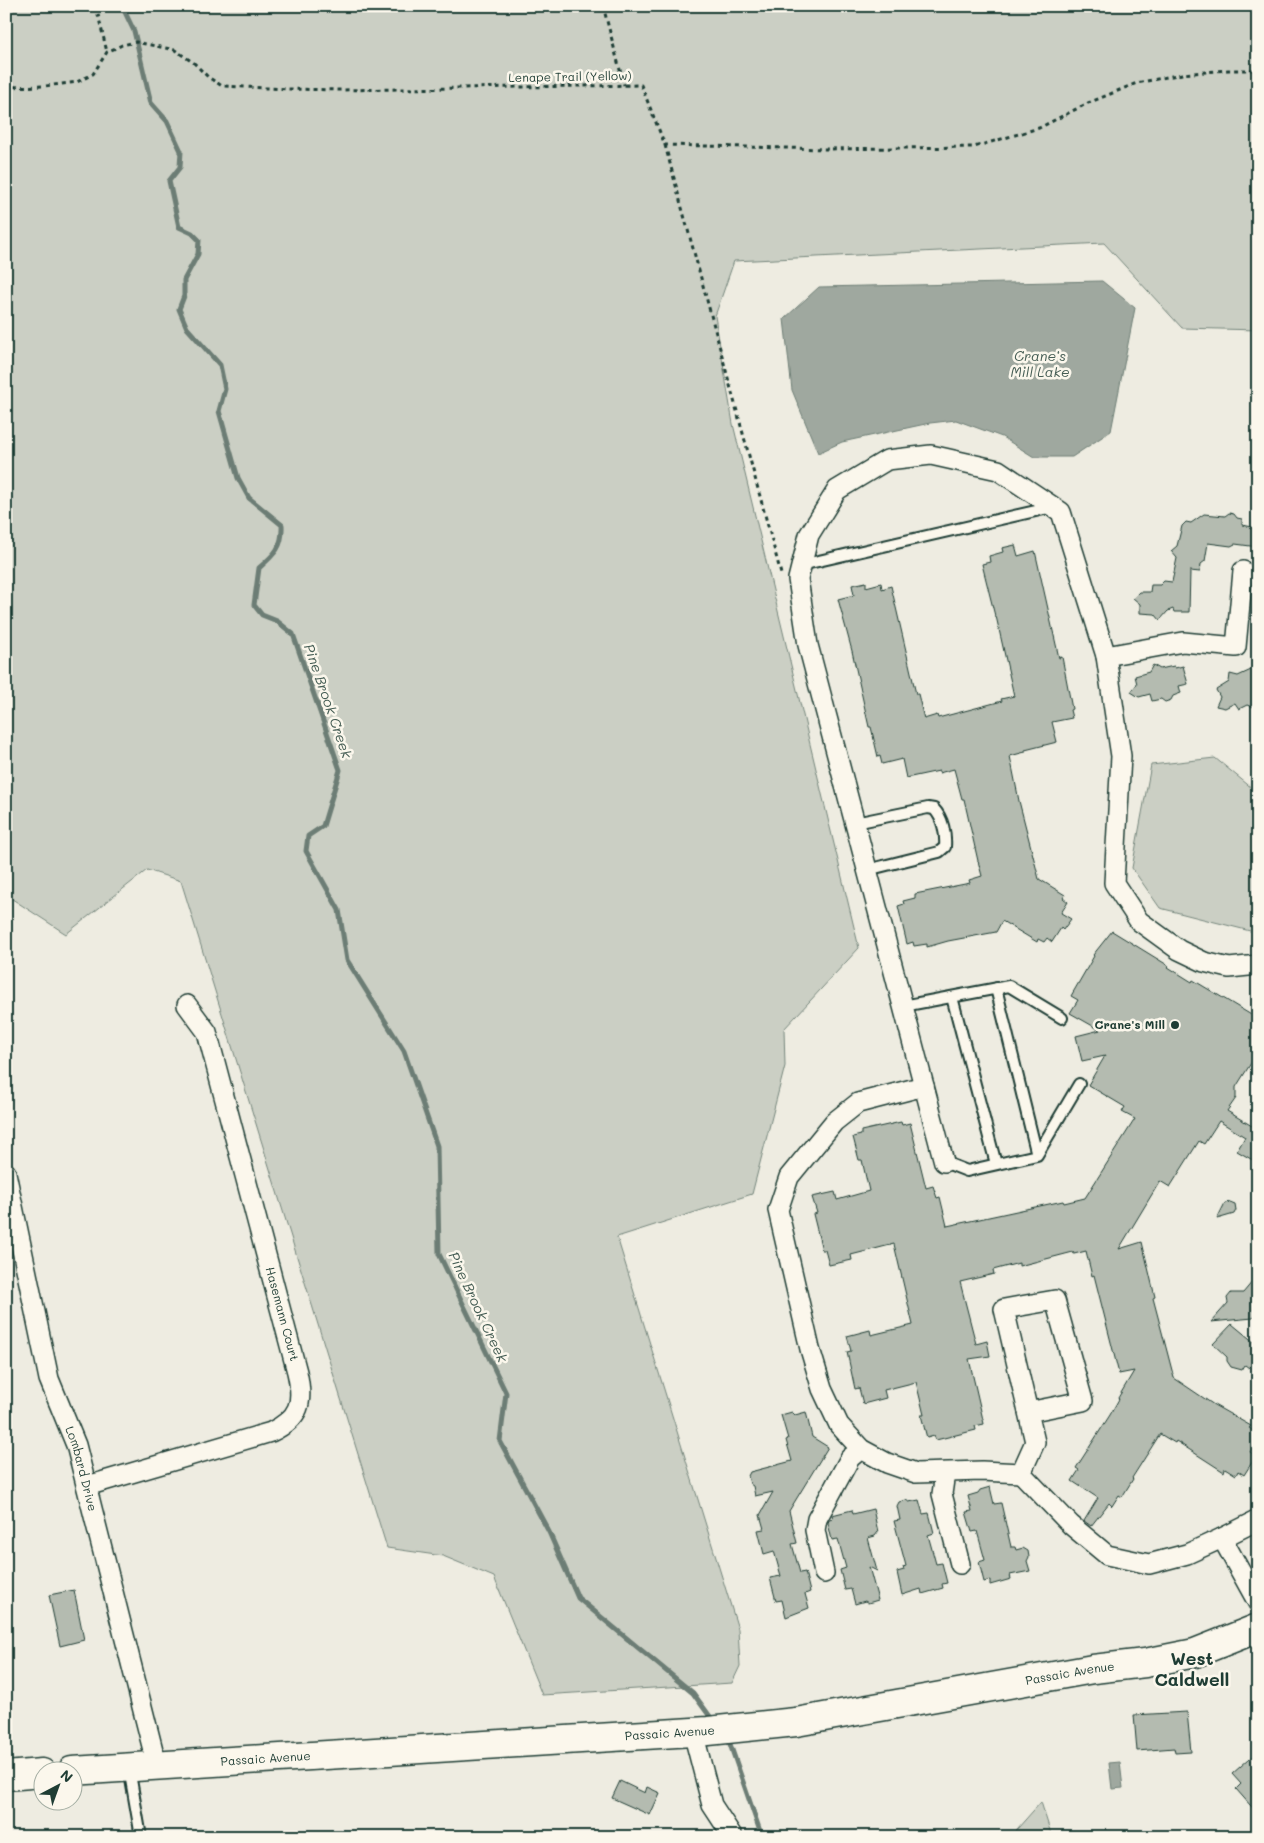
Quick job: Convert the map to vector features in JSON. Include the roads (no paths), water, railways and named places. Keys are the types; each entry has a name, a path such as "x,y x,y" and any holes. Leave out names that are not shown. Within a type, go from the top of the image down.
{"main road":[{"name":"Passaic Avenue","path":"82,1770 700,1732 796,1722 1093,1669 1145,1663 1195,1653 1258,1628"},
{"path":"6,1776 32,1774"}],"street":[{"path":"944,1162 808,645 799,572 809,535 837,490 887,460 931,455 998,470 1061,512 1106,656 1121,756 1114,883 1139,920 1179,950 1204,962 1230,968 1258,965"},
{"path":"1106,656 1183,642 1236,647 1243,570"},
{"name":"Hasemann Court","path":"87,1486 271,1432 293,1418 301,1399 298,1372 207,1032 187,1005"},
{"path":"924,1086 858,1103 834,1122 788,1177 778,1210 810,1349 822,1389 839,1425 861,1449 887,1463 916,1473 982,1471 1020,1473 1071,1525 1107,1555 1149,1564 1187,1554 1258,1520"},
{"name":"Lombard Drive","path":"6,1173 49,1379 76,1444 157,1766"},
{"path":"1020,1473 1035,1442 1028,1412 1004,1309 1055,1300 1083,1401 1028,1412"},
{"path":"824,1573 815,1530 817,1519 850,1458 861,1449"},
{"path":"945,1473 942,1494 960,1564"},
{"path":"1222,1538 1258,1604"},
{"path":"700,1732 712,1805 733,1837"}],"lane":[{"path":"799,572 1053,508"},
{"path":"855,823 928,808 934,808 940,815 946,839 945,847 939,852 867,870"},
{"path":"903,1006 1008,986 1062,1018"},
{"path":"996,988 1037,1155"},
{"path":"952,996 996,1164"},
{"path":"944,1162 967,1171 1037,1155 1079,1084"},
{"path":"129,1767 141,1837"}],"water":[{"name":"Crane's Mill Lake","path":"1102,281 1135,308 1111,431 1072,457 1034,457 1002,437 956,420 930,423 842,442 818,453 792,390 784,319 819,287"},
{"path":"1120,1762 1123,1788 1112,1789 1109,1763"}],"waterway":[{"name":"Pine Brook Creek","path":"122,6 134,31 151,103 167,121 181,151 180,167 169,181 179,227 192,233 199,240 198,254 184,280 184,296 179,309 187,328 220,365 225,389 219,411 238,478 249,498 282,525 281,539 277,550 259,568 254,605 262,615 277,621 293,634 340,770 323,826 308,836 306,851 339,910 347,960 404,1051 437,1146 439,1254 506,1393 500,1441 549,1532 578,1598 693,1693 714,1722"},
{"name":"Pine Brook Creek","path":"726,1739 730,1744 762,1837"}],"place":[{"name":"Crane's Mill","path":"1175,1025"}],"district":[{"name":"West Caldwell","path":"1192,1669"}]}
